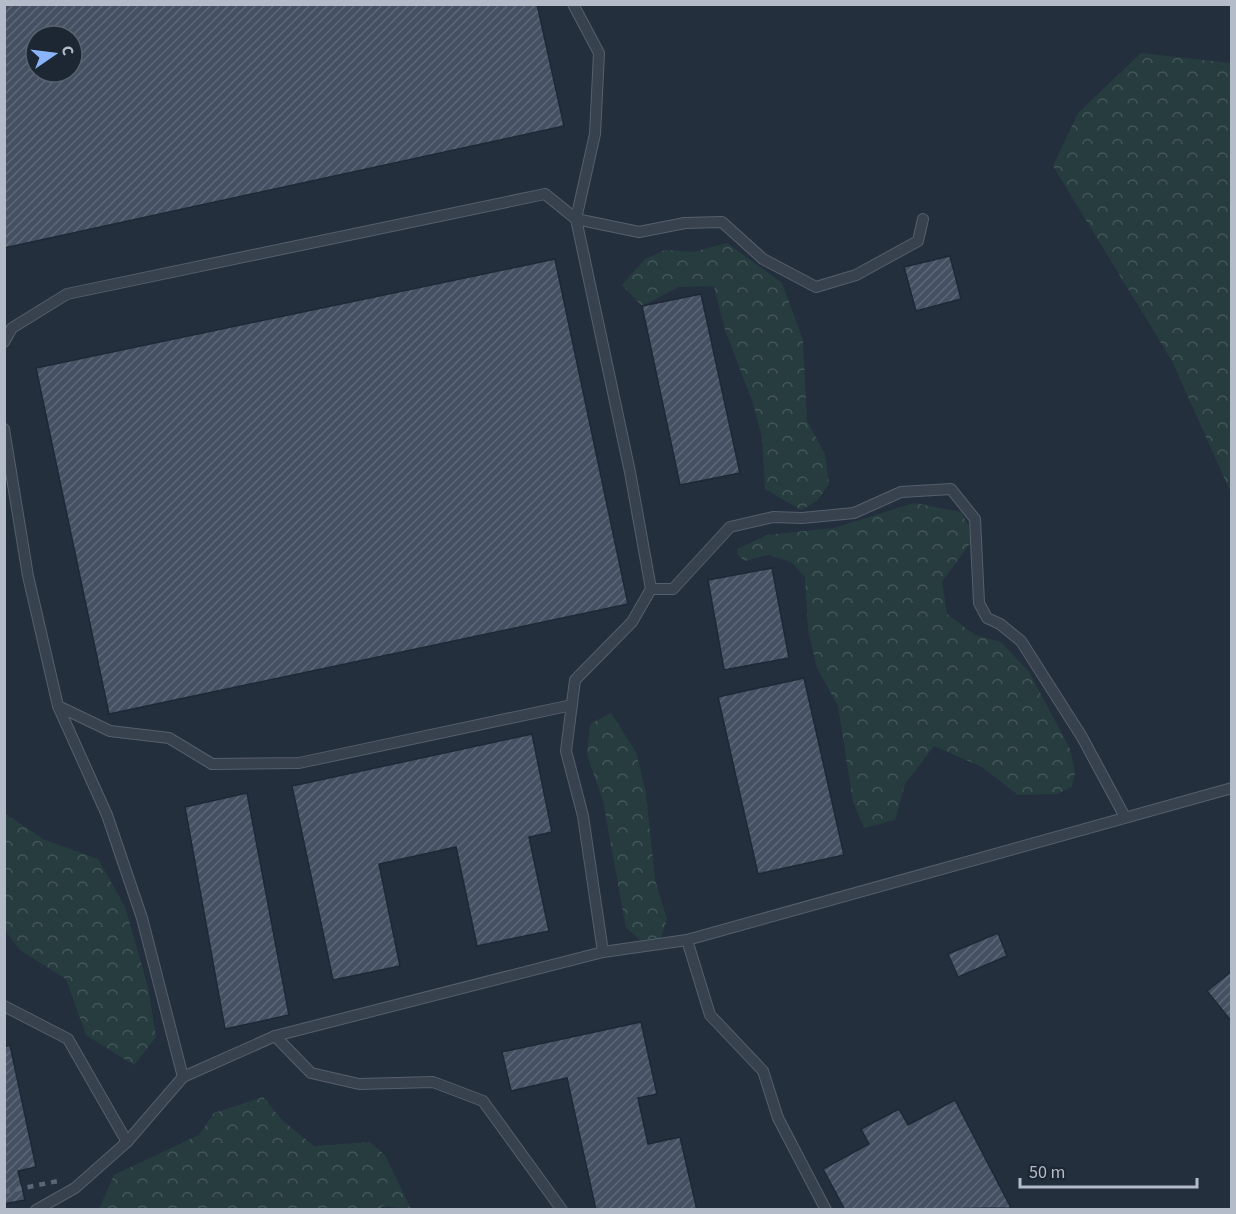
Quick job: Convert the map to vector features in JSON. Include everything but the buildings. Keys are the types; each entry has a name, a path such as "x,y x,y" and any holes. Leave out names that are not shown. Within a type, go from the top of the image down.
{"lane":[{"path":"573,4 599,53 595,134 576,219 630,472 651,589 632,622 575,680 566,751 583,816 603,952"},
{"path":"4,342 8,327 67,294 545,194 576,219 639,232 685,223 722,222 762,259 816,286 856,275 918,241 923,219"},
{"path":"4,429 28,576 58,706 107,815 138,908 183,1077"},
{"path":"651,589 673,589 730,527 773,517 802,518 854,513 901,492 951,489 975,519 979,603 987,618 1000,624 1021,641 1082,737 1125,817"},
{"path":"58,706 110,731 169,738 212,764 299,763 572,705"},
{"path":"36,1209 75,1188 127,1142 183,1077 275,1035 603,952 687,940 1232,788"},
{"path":"687,940 710,1015 763,1071 778,1118 826,1209"},
{"path":"4,1006 68,1039 127,1142"},
{"path":"275,1035 311,1073 359,1084 433,1082 483,1101 562,1209"}],"green space":[{"path":"1141,53 1231,63 1231,493 1172,361 1053,166 1078,113"},
{"path":"727,243 782,283 803,340 807,421 825,454 829,484 817,501 801,510 765,489 762,438 753,403 725,330 714,286 679,287 642,306 622,285 645,259 665,250 693,252"},
{"path":"914,503 961,512 969,527 971,542 942,582 947,614 975,635 1001,642 1029,672 1070,749 1075,772 1072,787 1057,794 1018,795 982,767 934,746 905,784 895,820 864,828 853,802 838,706 817,668 808,630 805,577 791,562 768,555 745,561 738,555 737,549 767,535 834,528"},
{"path":"611,713 636,752 646,793 655,880 667,919 661,938 640,940 626,928 603,801 587,755 590,724"},
{"path":"5,814 45,840 98,859 125,907 148,987 156,1037 134,1065 86,1035 66,979 20,950 5,930"},
{"path":"263,1097 283,1121 314,1146 370,1142 385,1155 411,1209 382,1206 381,1210 99,1209 114,1175 199,1135 214,1113"}],"railway":[{"path":"4,1192 58,1181"}]}
